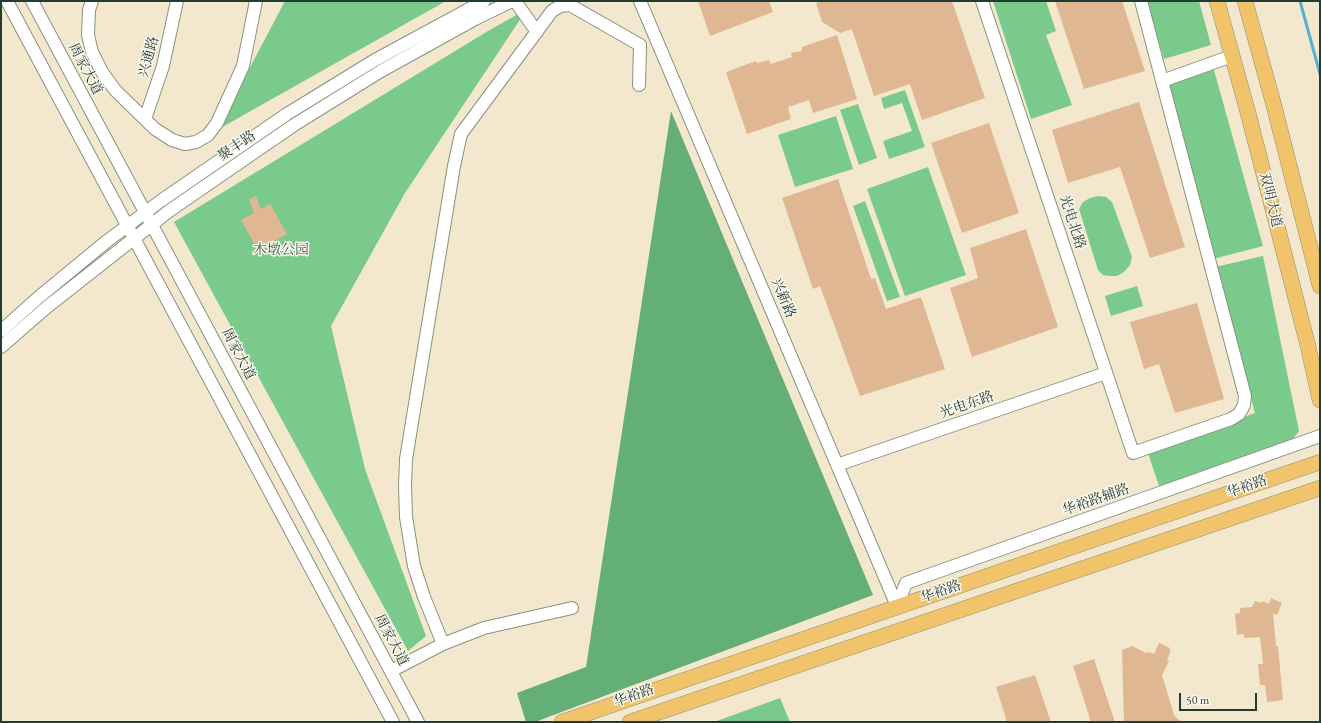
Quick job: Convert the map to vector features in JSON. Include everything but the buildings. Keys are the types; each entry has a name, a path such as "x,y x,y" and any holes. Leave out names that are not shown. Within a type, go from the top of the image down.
{"main road":[{"name":"双明大道","path":"1217,1 1308,346 1320,400"},
{"name":"双明大道","path":"1245,1 1273,102 1320,286"},
{"name":"华裕路","path":"562,722 1320,462"},
{"name":"华裕路","path":"630,722 1320,488"}],"street":[{"path":"7,1 393,722"},
{"name":"周家大道","path":"32,1 418,722"},
{"path":"92,1 89,10 88,35 92,52 102,72 115,90 155,129 172,140 185,144 196,142 208,135 217,123 243,66 256,1"},
{"name":"兴通路","path":"145,119 163,66 178,1"},
{"name":"聚丰路","path":"1,331 39,298 145,213 287,114 375,60 484,1"},
{"name":"聚丰路","path":"1,347 47,307 151,224 294,125 381,71 512,1"},
{"path":"515,1 537,32"},
{"name":"兴新路","path":"640,1 898,606"},
{"name":"光电北路","path":"982,1 1133,453 1239,414 1244,405 1245,396 1162,81"},
{"path":"1140,1 1162,81 1232,56"},
{"path":"443,644 424,597 414,566 406,517 405,486 406,459 454,166 461,134 552,12 560,6 570,5 640,44 639,85"},
{"name":"光电东路","path":"837,465 1106,373"},
{"name":"华裕路辅路","path":"898,606 906,583 1320,436"},
{"path":"391,671 443,644 484,628 572,608"}],"green space":[{"path":"285,1 446,1 217,130"},
{"path":"993,1 1046,1 1056,31 1046,35 1072,105 1031,119"},
{"path":"1147,1 1199,1 1211,45 1164,59"},
{"name":"木墩公园","path":"527,9 405,193 331,326 365,469 426,636 408,651 174,222 488,31"},
{"path":"1214,70 1263,246 1213,259 1166,83"},
{"path":"905,90 925,147 889,159 883,141 912,131 902,103 884,109 881,98"},
{"path":"858,104 877,158 859,165 840,110"},
{"path":"671,111 873,595 535,722 526,722 517,693 586,667"},
{"path":"836,116 853,169 795,187 778,135"},
{"path":"928,167 966,275 905,296 867,189"},
{"path":"1098,196 1106,197 1112,202 1132,257 1130,265 1124,272 1117,276 1103,275 1098,270 1079,209 1083,202"},
{"path":"865,201 900,297 887,301 853,206"},
{"path":"1263,256 1299,431 1289,444 1159,486 1148,453 1255,413 1215,267"},
{"path":"1137,286 1143,306 1111,316 1105,296"},
{"path":"780,698 790,722 714,722"}],"waterway":[{"path":"1300,1 1320,74"}]}
